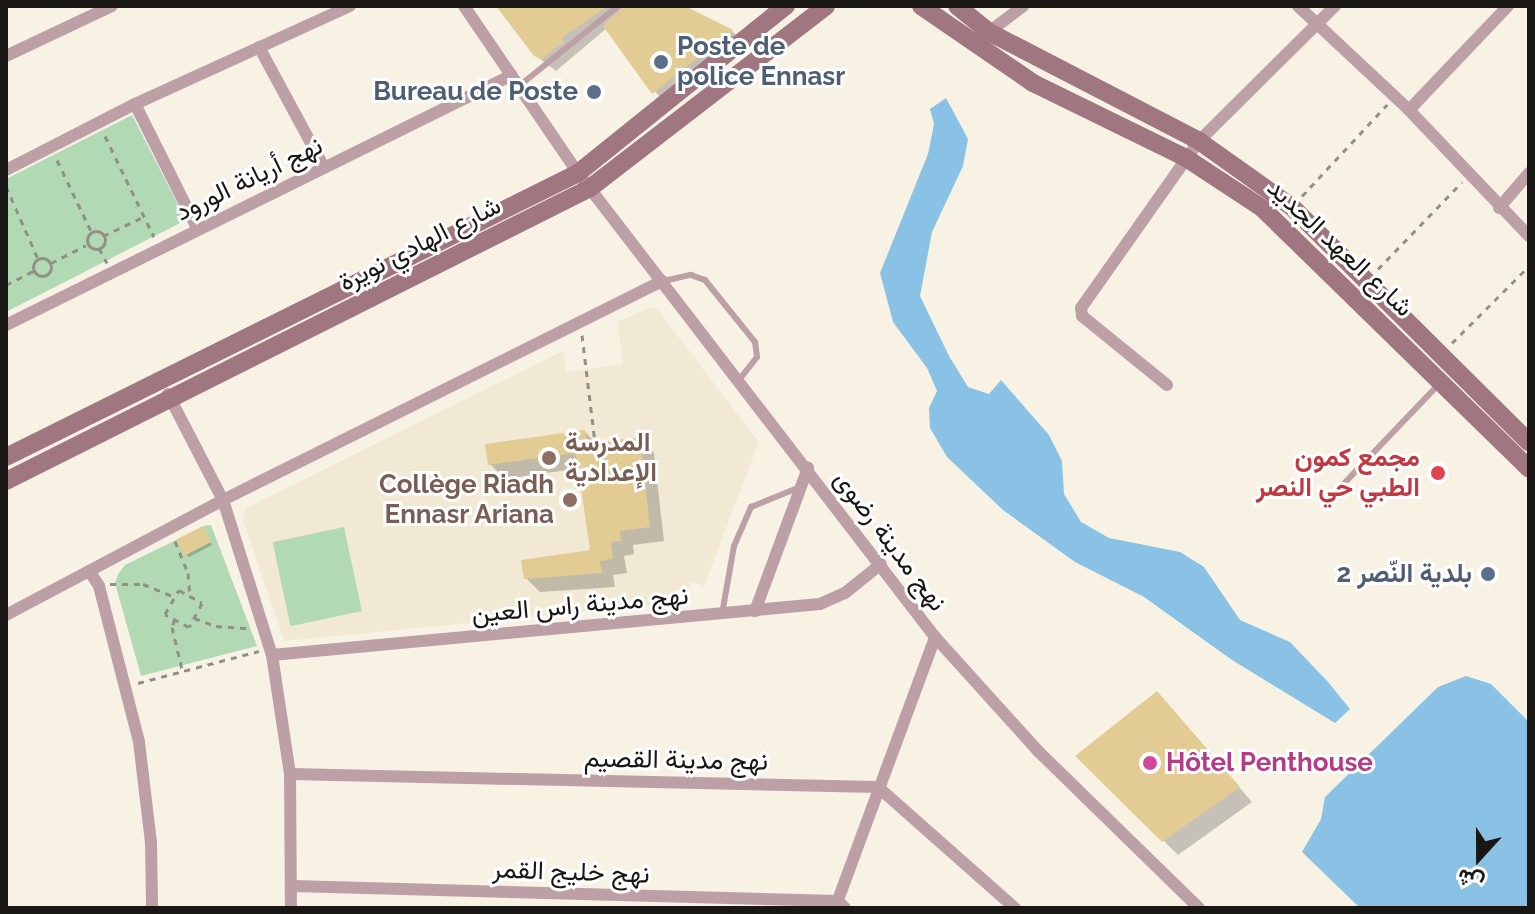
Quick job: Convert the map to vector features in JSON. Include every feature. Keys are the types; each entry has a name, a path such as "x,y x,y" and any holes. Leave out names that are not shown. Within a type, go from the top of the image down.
{"main road":[{"name":"شارع الهادي نويرة","path":"6,457 584,180 786,6"},
{"name":"شارع الهادي نويرة","path":"6,481 171,399 584,180 826,6"},
{"name":"شارع العهد الجديد","path":"921,6 1033,83 1186,158 1287,229 1529,469"},
{"name":"شارع العهد الجديد","path":"957,6 989,32 1199,141 1292,207 1529,442"}],"street":[{"path":"6,56 112,6"},
{"path":"6,170 135,104 350,6"},
{"path":"464,6 584,180"},
{"path":"989,32 1023,6"},
{"path":"1298,6 1395,96 1467,176 1529,236"},
{"path":"1167,385 1082,316 1087,300 1199,141 1335,6"},
{"path":"1409,110 1508,6"},
{"path":"259,47 324,167"},
{"name":"نهج أريانة الورود","path":"6,325 197,228 516,80"},
{"path":"135,104 197,228"},
{"path":"1499,208 1529,173"},
{"name":"نهج مدينة رضوى","path":"584,180 935,637 1049,763 1199,908"},
{"path":"6,615 223,500 581,325 663,281"},
{"path":"162,380 223,500 271,652 290,774 291,908"},
{"path":"755,611 808,468"},
{"name":"نهج مدينة راس العين","path":"271,652 722,615 832,600 881,564"},
{"path":"89,571 99,586 126,687 145,778 152,908"},
{"path":"839,906 878,787 935,637"},
{"name":"نهج مدينة القصيم","path":"290,774 878,787"},
{"path":"878,787 1015,908"},
{"name":"نهج خليج القمر","path":"293,886 839,906"}],"lane":[{"path":"516,80 618,6"},
{"path":"767,21 787,34"},
{"path":"663,281 691,275 705,280 755,342 757,357 738,381"},
{"path":"1333,495 1442,381"},
{"path":"722,615 734,546 751,507 800,487"}],"path":[{"path":"1292,207 1395,96"},
{"path":"98,122 159,248"},
{"path":"34,271 46,275 51,263 88,244 92,233 51,147"},
{"path":"1368,280 1467,176"},
{"path":"6,186 38,259 34,271 6,285"},
{"path":"92,233 103,236 144,216"},
{"path":"88,244 99,248 103,236"},
{"path":"38,259 51,263"},
{"path":"1442,353 1529,266"},
{"path":"581,325 595,443"},
{"path":"170,528 188,573 190,598"},
{"path":"99,586 143,584 175,597"},
{"path":"179,590 190,598 202,603 189,627 165,614 179,590"},
{"path":"194,618 216,626 264,628"},
{"path":"175,619 183,671"},
{"path":"126,687 271,652"}],"shaded area":[{"name":"المدرسة الإعدادية","path":"651,307 658,310 759,442 704,586 692,582 685,602 284,641 243,520 246,508 563,351 566,372 623,364 617,322"}],"green space":[{"path":"132,115 186,220 6,312 6,179"},
{"path":"211,525 257,646 141,676 115,583 118,574 125,565 176,540 211,542 203,526"},
{"path":"344,527 362,611 290,626 273,542"}],"water":[{"path":"946,98 968,139 963,166 932,232 920,296 968,387 989,394 1001,380 1049,435 1062,461 1064,494 1081,522 1109,538 1180,552 1204,567 1240,620 1290,642 1350,709 1335,723 1232,660 1144,597 1075,562 1003,510 947,457 930,428 929,408 937,391 927,368 893,322 880,273 928,154 934,124 930,109"},
{"path":"1466,676 1491,684 1529,722 1529,908 1360,908 1302,852 1321,819 1325,797 1438,687"}],"building":[{"path":"496,6 608,6 561,38 564,42 542,59 534,56"},
{"name":"Poste de police Ennasr","path":"624,6 685,6 733,30 652,94 603,26"},
{"path":"585,430 587,444 640,437 650,527 620,531 621,541 611,542 613,559 600,561 602,573 524,579 521,560 590,550 576,453 488,465 485,444"},
{"path":"203,526 211,542 184,556 176,540"},
{"name":"Hôtel Penthouse","path":"1157,691 1240,787 1162,842 1075,756"}],"place":[{"name":"Poste de police Ennasr","path":"661,62"},
{"name":"Bureau de Poste","path":"594,92"},
{"name":"المدرسة الإعدادية","path":"549,458"},
{"name":"مجمع كمون الطبي حي النصر","path":"1438,473"},
{"name":"Collège Riadh Ennasr Ariana","path":"570,500"},
{"name":"بلدية النّصر 2","path":"1488,574"},
{"name":"Hôtel Penthouse","path":"1150,763"}]}
